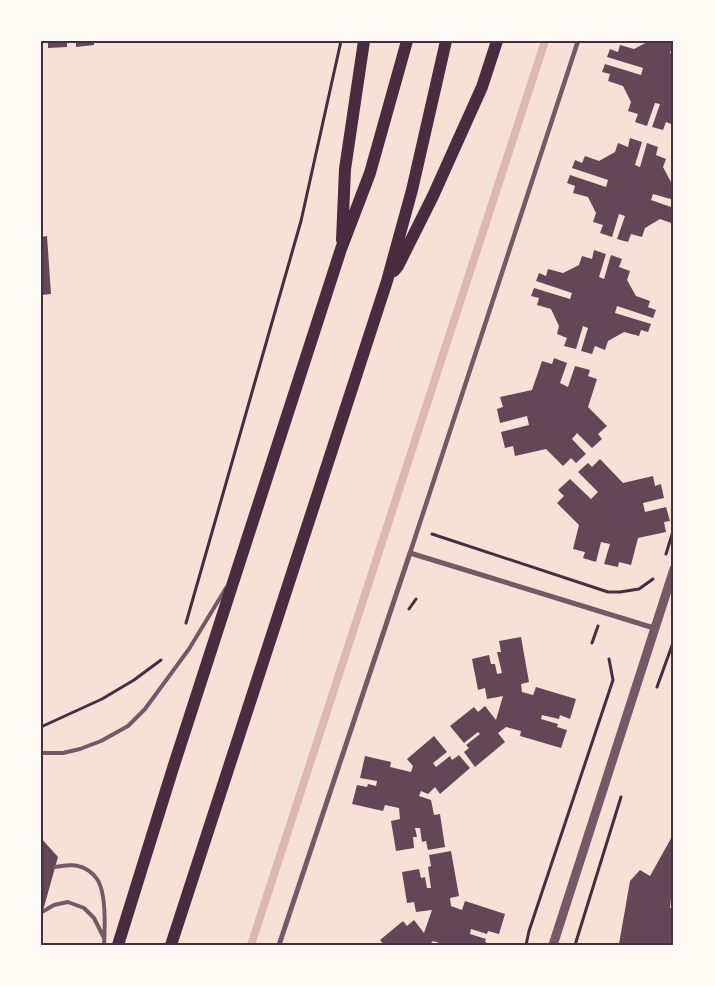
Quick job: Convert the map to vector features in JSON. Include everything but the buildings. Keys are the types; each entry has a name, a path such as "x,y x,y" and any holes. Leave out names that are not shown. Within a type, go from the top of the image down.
{"main road":[{"path":"341,249 345,169 364,41"},
{"path":"118,945 173,768 341,249 370,173 407,41"},
{"path":"171,945 387,281 412,190 446,41"},
{"path":"387,281 398,266 433,196 482,87 497,41"}],"street":[{"path":"279,945 418,530 578,41"},
{"path":"410,552 654,628"},
{"path":"553,945 674,570"}],"lane":[{"path":"41,753 63,753 80,749 101,741 128,726 145,709 189,649 238,568"},
{"path":"55,867 77,865 88,870 98,880 103,899 104,945"},
{"path":"42,912 54,905 68,902 84,908 94,918 104,938"}],"path":[{"path":"185,627 301,222 341,41"},
{"path":"665,556 674,528"},
{"path":"418,530 608,592 639,589 653,578"},
{"path":"655,691 674,640"},
{"path":"43,726 102,700 134,680 166,656"},
{"path":"526,945 529,931 613,680 609,658"},
{"path":"575,945 623,790"}],"waterway":[{"path":"251,945 545,41"}]}
